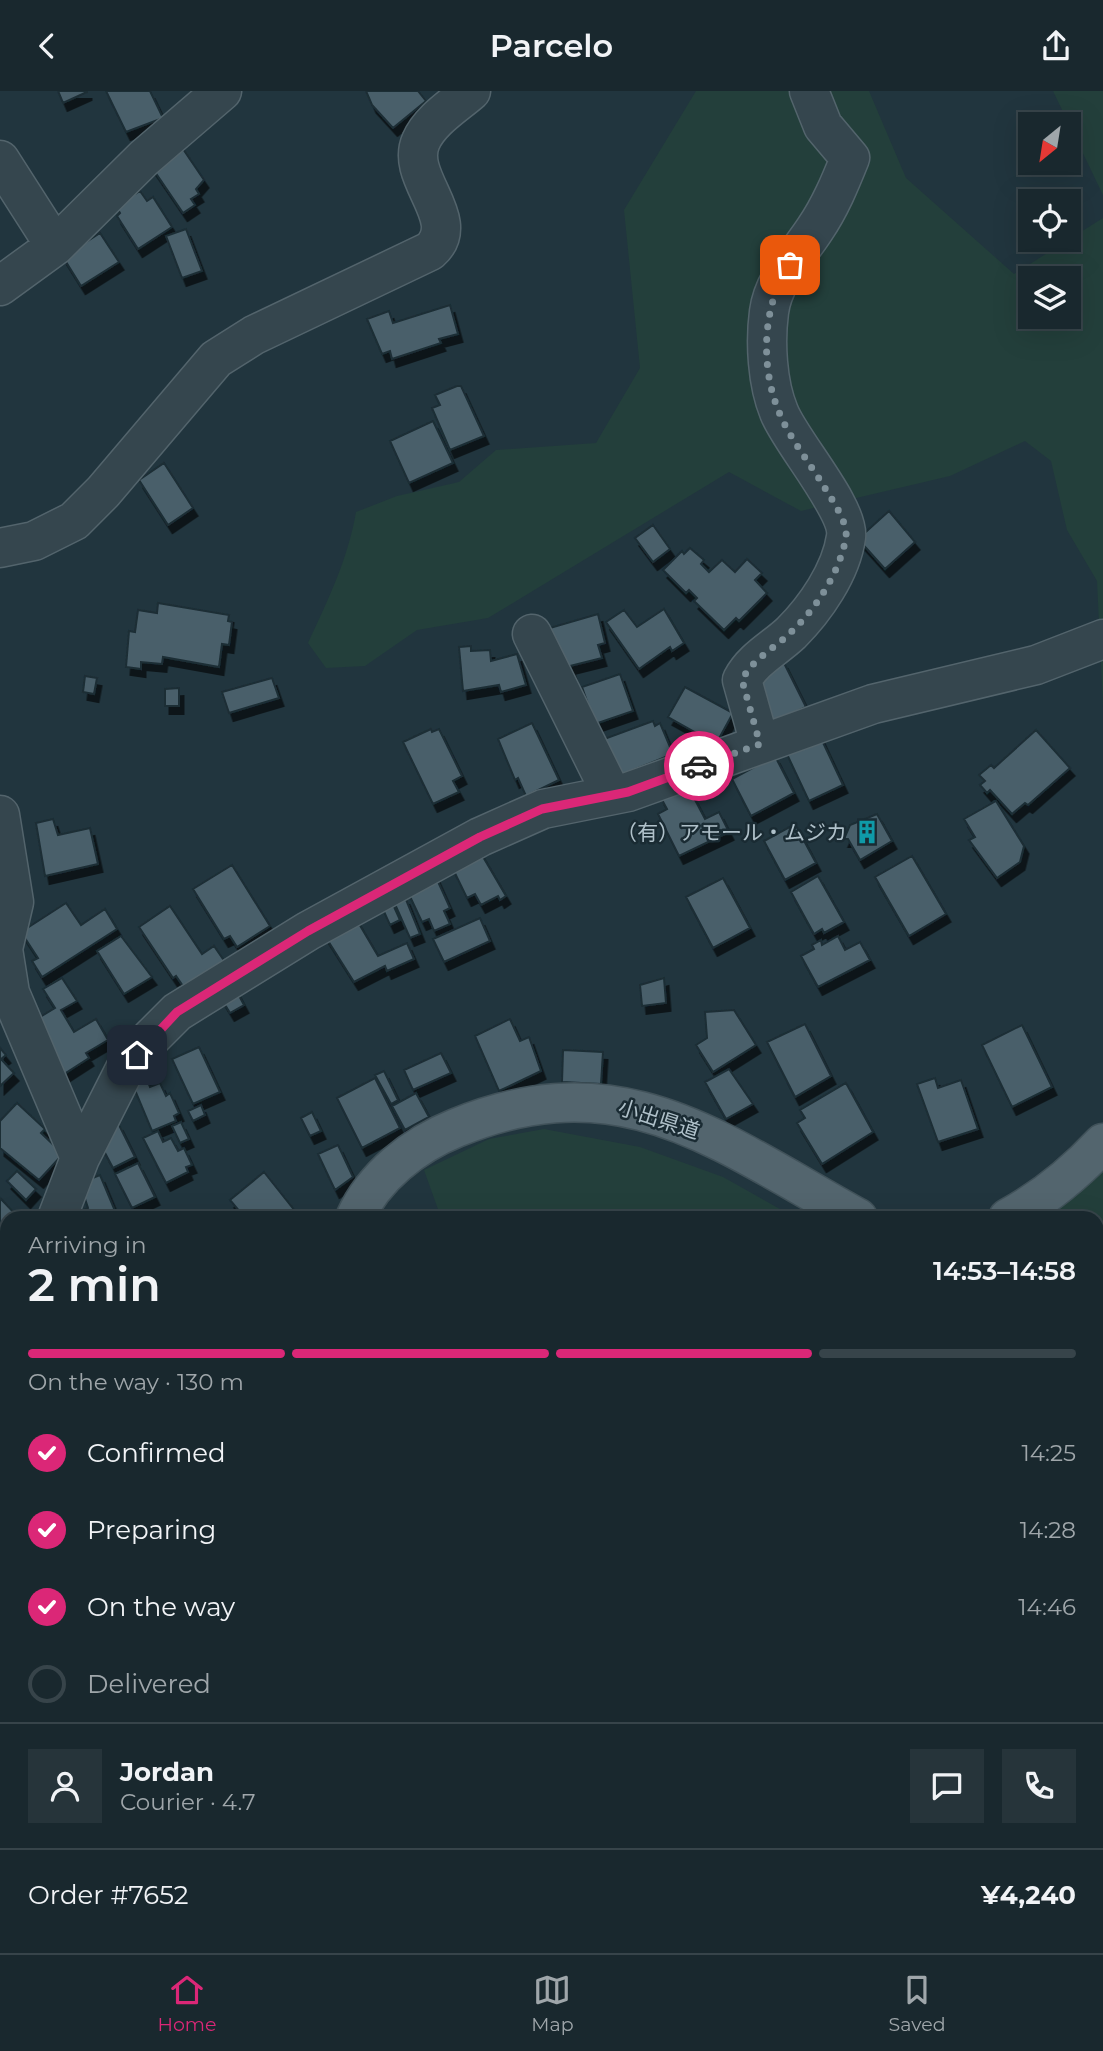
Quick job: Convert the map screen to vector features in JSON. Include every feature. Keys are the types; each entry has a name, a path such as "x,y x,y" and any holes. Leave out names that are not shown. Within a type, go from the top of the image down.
{"main road":[{"name":"小出県道","path":"359,1211 377,1183 404,1158 439,1135 492,1113 545,1102 600,1101 645,1110 694,1128 845,1211"},
{"path":"1021,1211 1069,1178 1103,1143"}],"street":[{"path":"0,286 55,246 144,158 222,91"},
{"path":"0,548 34,541 74,521 103,492 216,359 254,335 430,251 440,242 443,228 418,164 420,142 432,125 471,91"},
{"path":"760,744 742,680 748,667 792,632 832,579 846,535 834,503 779,412 769,371 769,311 777,282 835,197 850,158 823,126 809,91"},
{"path":"0,160 55,246"},
{"path":"532,634 611,795"},
{"path":"60,1211 80,1158 124,1071 149,1039 177,1012 308,931 480,837 542,809 611,795 873,704 1036,664 1103,639"},
{"path":"0,815 14,902 1,950 10,993 80,1158"}],"green space":[{"path":"696,91 869,91 906,178 1014,274 1018,271 1018,329 1081,329 1081,266 1027,266 1049,252 1081,252 1081,232 1103,218 1103,707 1097,581 1067,530 1051,461 1025,441 950,476 801,511 729,472 488,618 417,630 365,666 326,668 308,643 343,563 356,512 397,496 459,482 496,450 596,443 640,368 624,210"},
{"path":"1053,91 1103,91 1103,195 1082,151 1082,112 1063,112"},
{"path":"544,1129 640,1147 723,1177 784,1211 439,1211 424,1170 489,1139"},
{"path":"1103,1160 1103,1211 1054,1211"}],"building":[{"path":"58,91 87,91 87,92 63,103"},
{"path":"106,91 150,91 163,118 126,132"},
{"path":"366,91 418,91 426,101 393,128 372,105"},
{"path":"181,146 204,180 196,189 199,194 191,199 195,205 183,213 151,166"},
{"path":"140,191 147,201 153,197 172,227 138,249 117,216 120,213 116,206"},
{"path":"186,229 202,271 182,278 166,236"},
{"path":"100,233 119,262 81,286 63,257"},
{"path":"450,305 458,334 439,339 441,343 392,359 390,351 382,354 367,319 389,311 393,323"},
{"path":"461,386 484,436 450,450 432,408 440,405 435,395"},
{"path":"433,421 453,463 409,483 390,441"},
{"path":"164,463 193,508 168,525 139,480"},
{"path":"889,511 915,542 885,569 858,539"},
{"path":"653,525 670,549 653,562 635,538"},
{"path":"690,548 704,560 701,564 709,572 722,560 735,572 747,559 762,573 755,580 767,593 739,621 736,618 724,630 694,601 697,598 689,590 686,593 663,570 682,551 684,554"},
{"path":"158,603 229,615 228,621 232,622 229,645 222,644 219,667 163,657 162,664 141,662 141,669 126,667 129,631 135,632 138,610 157,613"},
{"path":"664,609 684,643 672,651 670,647 639,669 606,622 624,610 637,627"},
{"path":"598,614 605,643 598,645 602,658 570,666 573,676 543,630"},
{"path":"471,646 471,651 490,650 491,661 517,654 526,685 501,692 499,685 463,691 459,647"},
{"path":"783,661 806,707 773,723 750,678"},
{"path":"620,674 633,711 595,724 582,687"},
{"path":"85,676 97,678 94,694 83,692"},
{"path":"272,678 279,698 229,713 222,692"},
{"path":"685,687 733,713 716,744 668,717"},
{"path":"179,688 179,706 165,706 165,689"},
{"path":"653,721 655,726 660,723 673,754 611,779 596,742"},
{"path":"532,723 559,780 526,796 518,778 515,780 498,739"},
{"path":"431,729 432,732 439,729 462,776 453,781 459,792 433,804 403,742"},
{"path":"1036,730 1070,768 1028,805 1025,803 1012,814 990,790 987,793 980,785 985,781 979,775 991,765 994,768"},
{"path":"819,734 843,785 809,801 785,750"},
{"path":"775,756 794,793 751,816 732,779"},
{"path":"685,790 693,796 705,819 719,812 729,832 679,856 658,814 667,809 660,796"},
{"path":"996,801 1024,846 1020,862 997,878 969,840 975,837 964,819"},
{"name":"（有）アモール・ムジカ","path":"877,814 892,841 860,860 848,839 844,839 850,825"},
{"path":"53,819 58,835 90,828 98,864 45,876 36,823"},
{"path":"795,824 816,863 785,880 764,841"},
{"path":"479,850 506,896 500,900 498,896 481,905 475,894 467,898 451,865"},
{"path":"912,856 946,914 909,936 875,877"},
{"path":"232,865 270,926 237,947 230,936 224,939 193,889"},
{"path":"435,875 450,908 444,911 450,924 434,931 429,919 422,922 406,888"},
{"path":"818,876 844,922 824,933 822,929 814,934 791,892"},
{"path":"723,878 750,928 713,948 686,897"},
{"path":"405,897 420,934 410,938 394,902"},
{"path":"391,900 400,920 390,925 381,905"},
{"path":"66,903 81,925 105,909 117,929 42,977 32,961 38,958 21,932"},
{"path":"170,906 202,954 214,946 225,962 185,989 176,976 173,978 139,927"},
{"path":"355,917 378,956 407,943 414,959 387,971 385,966 354,982 325,936"},
{"path":"480,918 490,941 444,962 433,939"},
{"path":"121,936 152,977 124,994 97,951"},
{"path":"838,936 845,950 860,942 870,960 818,987 801,956 814,949 812,945 821,940 822,945"},
{"path":"62,978 77,1001 61,1010 74,1032 96,1019 108,1040 86,1053 89,1058 61,1076 35,1020 55,1008 43,989"},
{"path":"664,978 666,1003 642,1006 640,985"},
{"path":"236,990 244,1005 230,1013 221,998"},
{"path":"734,1010 756,1045 713,1072 696,1045 707,1038 705,1012"},
{"path":"510,1019 520,1041 529,1037 541,1071 499,1091 475,1036"},
{"path":"805,1024 831,1076 795,1097 767,1042"},
{"path":"1022,1025 1052,1087 1012,1107 982,1045"},
{"path":"199,1047 220,1092 193,1104 172,1059"},
{"path":"0,1048 6,1055 1,1059 14,1073 0,1086"},
{"path":"563,1050 603,1052 601,1084 562,1082"},
{"path":"441,1053 451,1073 413,1090 404,1070"},
{"path":"729,1069 753,1104 726,1119 705,1082"},
{"path":"384,1071 398,1100 391,1104 375,1075"},
{"path":"146,1077 150,1087 160,1083 166,1096 170,1093 179,1113 174,1116 176,1121 152,1131 132,1083"},
{"path":"375,1078 400,1128 362,1148 337,1098"},
{"path":"935,1078 938,1088 961,1080 978,1129 938,1142 917,1084"},
{"path":"846,1083 873,1132 822,1164 797,1123 805,1118 800,1110"},
{"path":"416,1093 429,1117 405,1130 392,1106"},
{"path":"17,1103 45,1129 41,1133 63,1154 39,1180 0,1148 0,1121"},
{"path":"201,1105 205,1115 193,1121 188,1111"},
{"path":"312,1112 321,1131 310,1136 301,1118"},
{"path":"181,1122 189,1139 180,1143 172,1126"},
{"path":"118,1123 135,1157 113,1168 95,1134"},
{"path":"158,1131 163,1142 171,1138 178,1151 184,1148 192,1165 186,1167 188,1172 166,1183 143,1138"},
{"path":"338,1145 353,1177 335,1190 318,1154"},
{"path":"138,1163 155,1197 132,1208 115,1174"},
{"path":"17,1171 36,1189 26,1200 7,1181"},
{"path":"264,1172 295,1211 239,1211 230,1200"},
{"path":"100,1175 115,1211 81,1211 88,1208 80,1183"},
{"path":"0,1198 12,1211 0,1211"}],"way so far":[{"path":"699,766 760,744 742,680 748,667 792,632 832,579 846,535 834,503 779,412 769,371 769,311 777,282 790,265"}],"place":[{"name":"（有）アモール・ムジカ","path":"867,832"}],"route":[{"path":"137,1055 149,1039 177,1012 308,931 480,837 542,809 628,792 699,766"}]}
